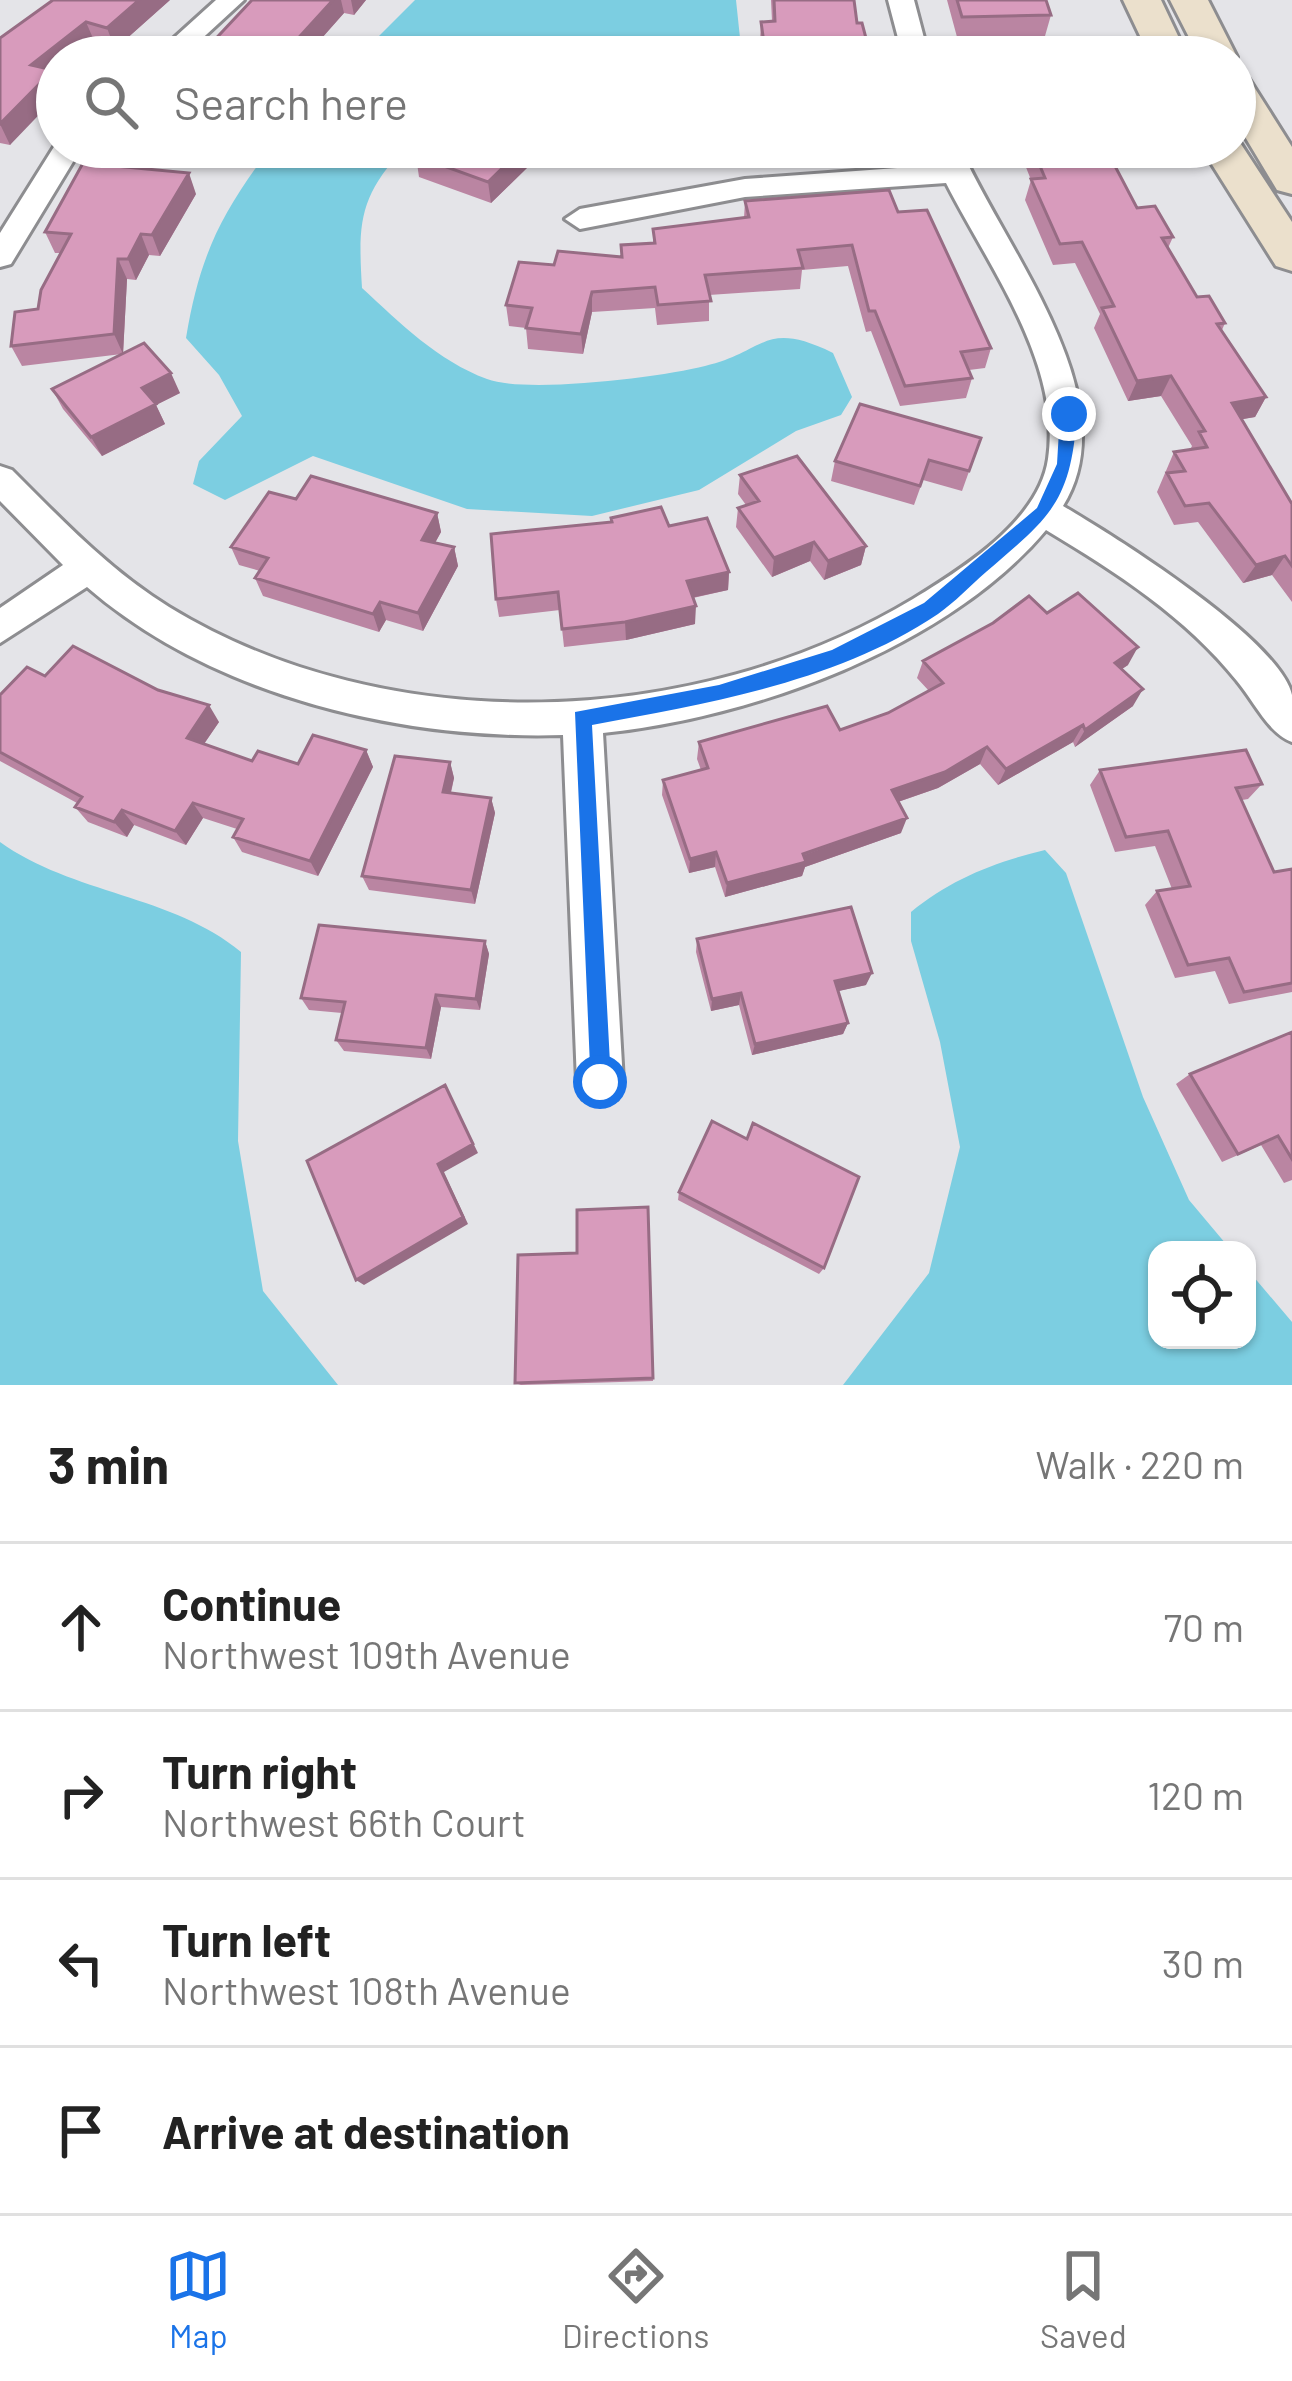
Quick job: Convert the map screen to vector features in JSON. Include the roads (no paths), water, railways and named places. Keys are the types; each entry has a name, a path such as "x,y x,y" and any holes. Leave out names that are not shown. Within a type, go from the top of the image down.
{"main road":[{"path":"1142,0 1159,36"},
{"path":"1189,0 1207,36"},
{"path":"1256,122 1292,181"},
{"path":"1235,168 1292,256"}],"street":[{"path":"190,36 231,0"},
{"path":"901,0 910,36"},
{"path":"0,257 55,168"},
{"path":"580,219 745,188 892,168"},
{"path":"0,479 87,568 177,631 282,678 380,702 487,715 582,718 719,693 838,656 931,609 1044,512 1065,464 1069,414 1051,358 955,168"},
{"path":"1044,512 1118,555 1214,628 1256,673 1292,725"},
{"path":"0,628 87,568"},
{"path":"582,718 600,1082"}],"water":[{"path":"415,0 736,0 740,36 379,36"},
{"path":"256,168 388,168 365,212 362,288 420,340 487,379 531,385 658,375 725,360 778,338 833,353 852,397 841,415 796,431 699,490 592,516 467,509 313,456 225,500 193,484 199,461 242,416 219,375 186,338 206,258"},
{"path":"0,842 58,873 185,918 241,952 238,1141 263,1291 338,1385 0,1385"},
{"path":"1045,850 1066,873 1143,1097 1189,1200 1223,1241 1148,1241 1148,1349 1256,1349 1256,1280 1292,1322 1292,1385 843,1385 929,1273 960,1147 940,1042 911,941 911,912 974,873"}]}
